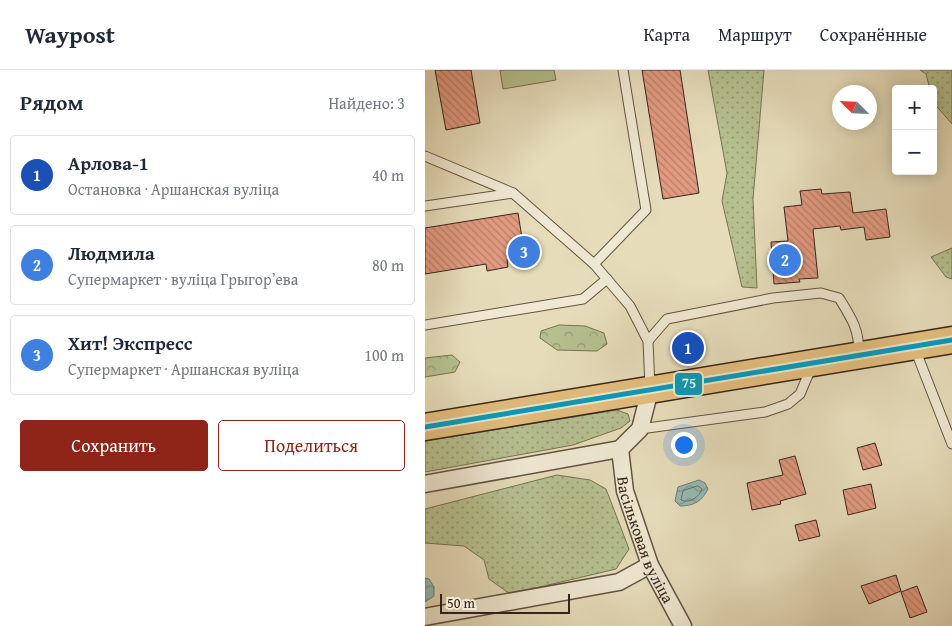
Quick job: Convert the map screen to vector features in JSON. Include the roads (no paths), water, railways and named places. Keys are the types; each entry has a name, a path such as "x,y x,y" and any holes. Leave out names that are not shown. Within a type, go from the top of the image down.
{"main road":[{"path":"425,427 952,340"}],"street":[{"path":"425,484 620,449 639,429 650,390"},
{"name":"Васільковая вуліца","path":"620,449 625,491 650,565 683,626"},
{"path":"425,617 619,582 650,565"}],"lane":[{"path":"594,264 646,210 623,70"},
{"path":"425,156 513,193 594,264 630,306 649,341 650,390"},
{"path":"425,206 513,193"},
{"path":"425,325 583,298 607,279"},
{"path":"649,341 667,319 766,299 821,293 839,298 856,325 859,336 859,355"},
{"path":"914,346 952,444"},
{"path":"639,429 765,412 788,404 800,394 813,363"}],"water":[{"path":"699,480 705,483 708,489 703,497 693,504 680,506 675,501 678,487"},
{"path":"425,578 429,579 434,587 434,596 425,602"}],"place":[{"name":"Хит! Экспресс","path":"524,252"},
{"name":"Людмила","path":"785,260"},
{"name":"Арлова-1","path":"688,348"}]}
